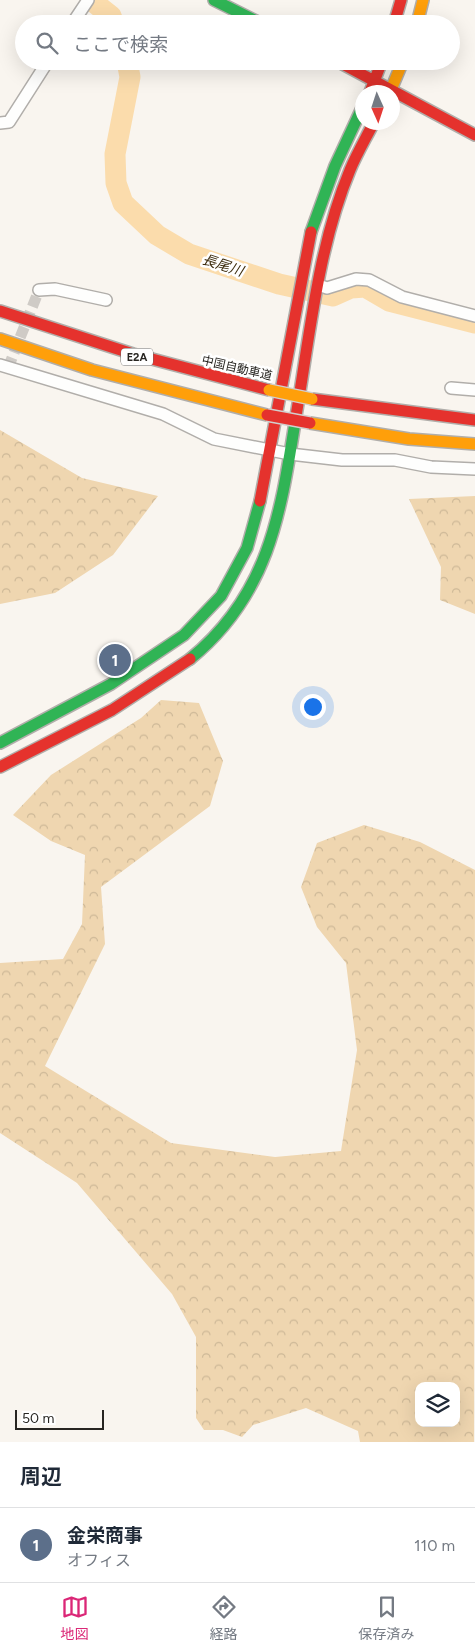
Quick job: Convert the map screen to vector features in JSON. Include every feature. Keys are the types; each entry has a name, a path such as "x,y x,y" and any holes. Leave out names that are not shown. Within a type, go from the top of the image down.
{"main road":[{"path":"214,0 244,15"},
{"path":"397,15 401,0"},
{"path":"419,15 423,0"},
{"path":"355,70 382,85"},
{"path":"374,85 379,70"},
{"path":"393,85 399,70"},
{"path":"400,96 475,135"},
{"path":"0,743 111,684 184,635 221,596 247,548 259,508 310,236 332,174 355,123"},
{"path":"0,767 121,706 184,662 216,636 241,606 268,552 279,514 318,285 333,220 348,177 370,130"},
{"name":"中国自動車道","path":"3,311 120,352 269,390 312,399 475,420"},
{"name":"E2A","path":"0,339 92,370 267,415 409,438 475,444"},
{"path":"0,346 92,370"}],"street":[{"path":"78,15 85,4"},
{"path":"0,123 9,122 42,70"},
{"path":"318,285 327,288 356,279 369,280 402,297 475,316"},
{"path":"39,290 56,289 106,300"},
{"path":"0,365 163,414 214,438 290,454 342,460 395,460 431,466 475,469"},
{"path":"451,388 475,390"}],"green space":[{"path":"0,430 82,478 158,496 113,555 55,593 0,604"},
{"path":"475,496 475,614 440,600 441,567 409,499"},
{"path":"161,700 199,703 223,761 210,806 101,887 105,944 45,1066 171,1143 275,1157 341,1151 357,1050 346,963 317,927 301,887 317,843 364,825 420,842 475,870 474,1442 360,1442 358,1431 306,1408 253,1425 242,1437 223,1430 204,1430 196,1418 196,1337 172,1294 77,1183 0,1133 0,963 63,959 82,924 85,855 51,841 13,815 51,775 141,718"}],"waterway":[{"name":"長尾川","path":"91,0 110,15"},
{"name":"長尾川","path":"129,70 130,77 115,154 116,183 123,203 157,235 189,254 279,284 333,296 351,288 365,287 389,301 475,323"}],"tunnel":[{"path":"8,368 39,290"}],"traffic: fast":[{"path":"214,0 244,15"},
{"path":"311,232 335,166 355,123"},
{"path":"190,659 217,634 238,607 255,579 277,517 296,416"},
{"path":"0,743 111,684 184,635 221,596 247,548 260,501"}],"traffic: slow":[{"path":"419,15 423,0"},
{"path":"393,85 399,70"},
{"path":"0,339 92,370 267,415"},
{"path":"269,390 312,399"},
{"path":"310,423 409,439 475,444"}],"traffic: jam":[{"path":"397,15 401,0"},
{"path":"354,70 475,135"},
{"path":"373,85 379,70"},
{"path":"296,416 316,291 330,229 350,170 370,130"},
{"path":"260,501 311,232"},
{"path":"0,311 133,354 269,390"},
{"path":"312,399 475,420"},
{"path":"267,415 310,423"},
{"path":"0,767 112,710 190,659"}],"place":[{"name":"金栄商事","path":"115,660"}]}
